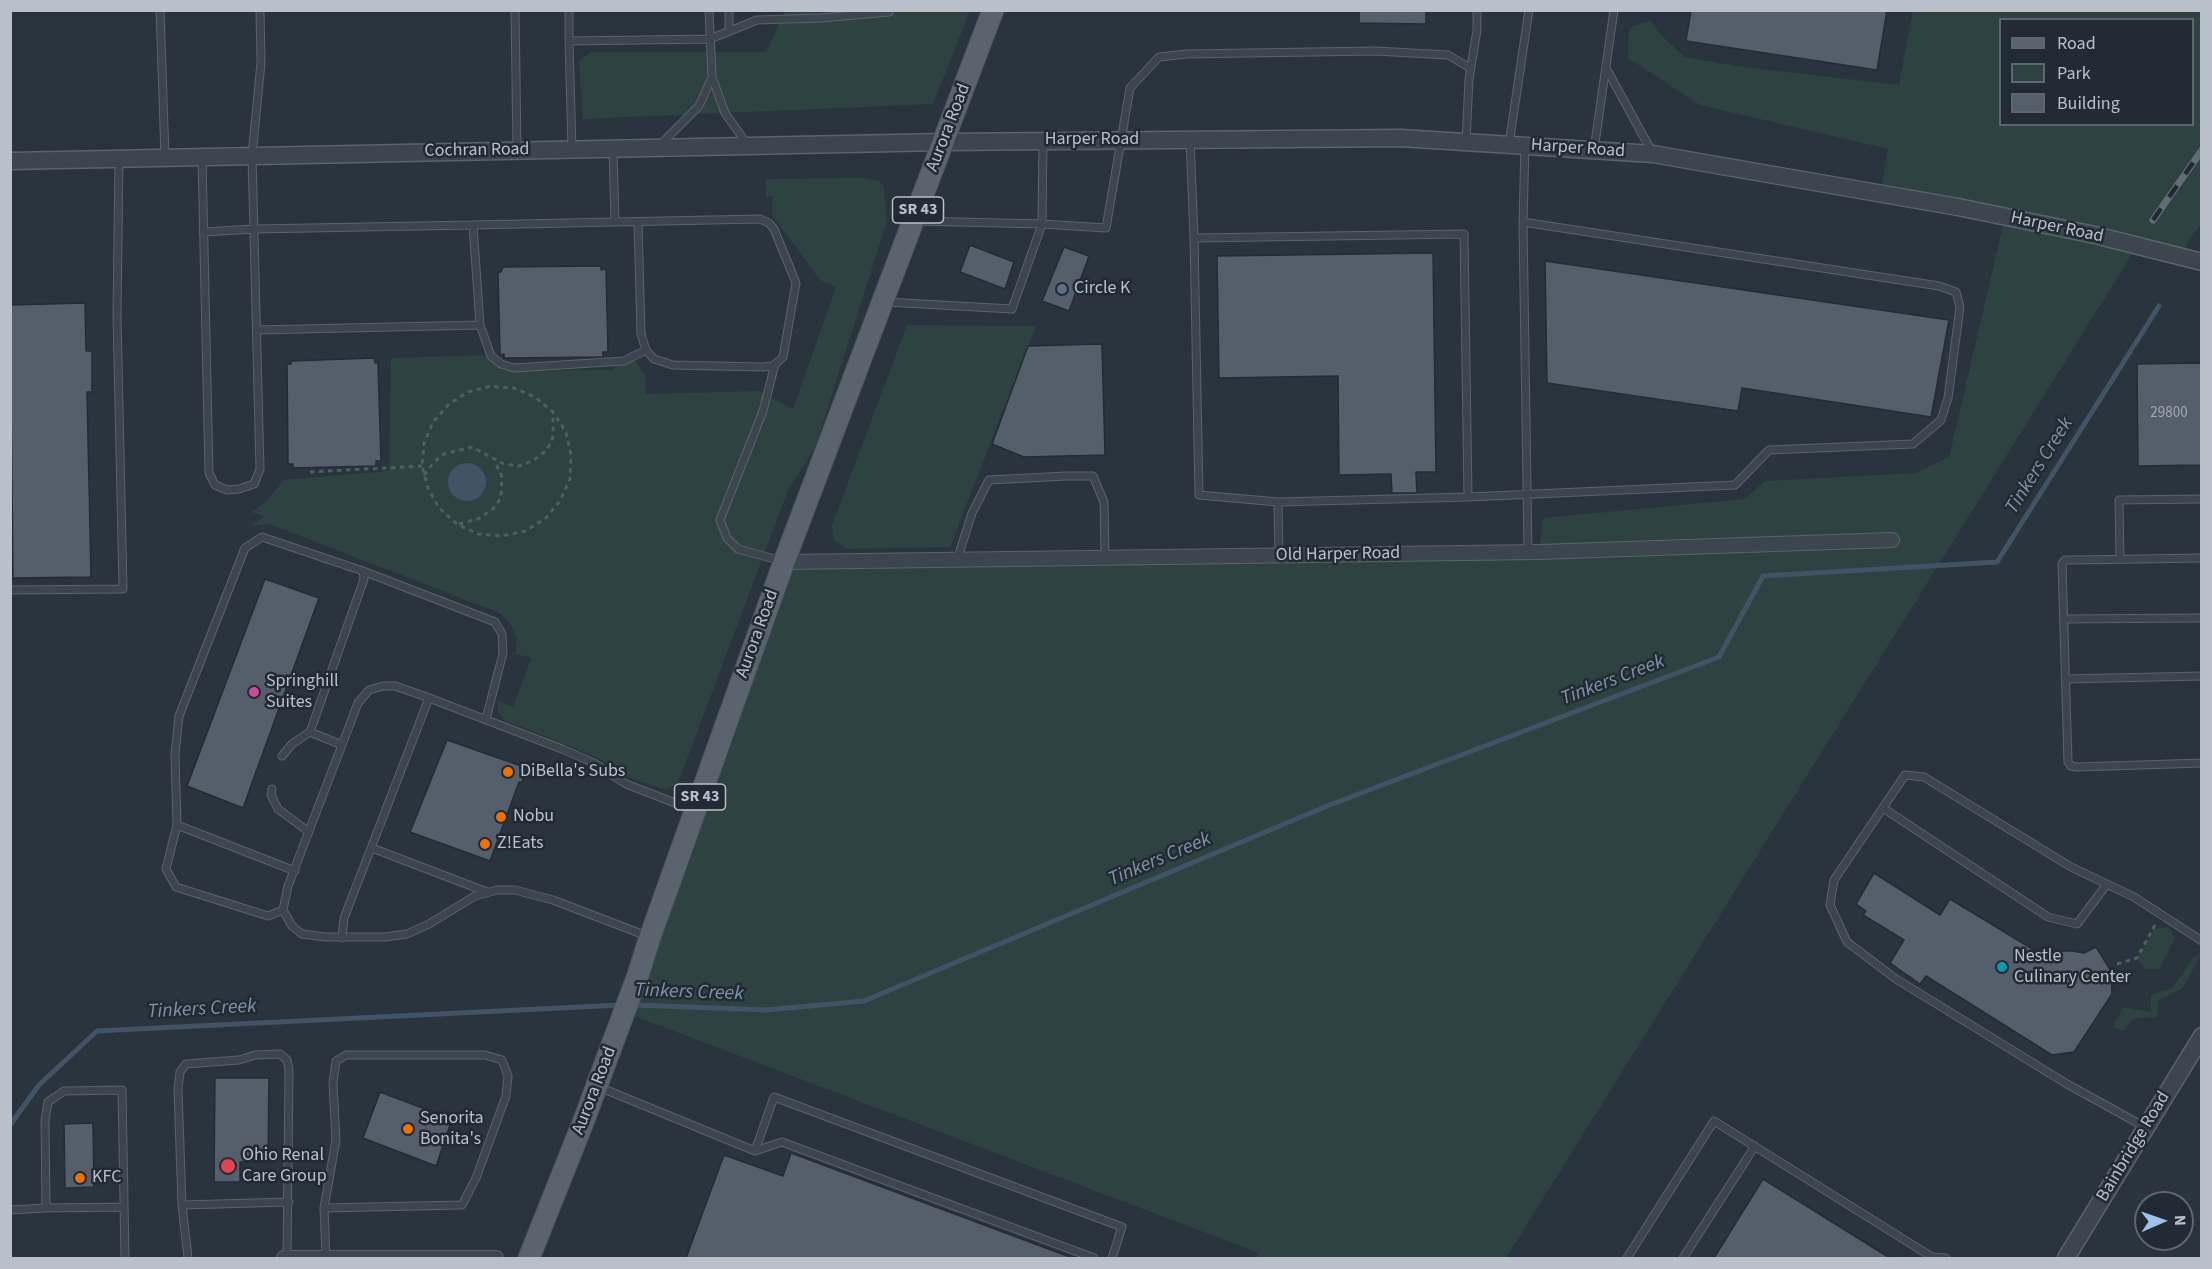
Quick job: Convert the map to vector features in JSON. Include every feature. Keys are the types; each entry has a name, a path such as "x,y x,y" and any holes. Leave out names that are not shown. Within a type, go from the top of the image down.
{"main road":[{"name":"Aurora Road","path":"529,1258 618,1030 784,562 993,10"}],"street":[{"name":"Harper Road","path":"944,141 1401,138 1653,154 1958,207 2095,235 2202,262"},
{"name":"Cochran Road","path":"10,161 944,141"},
{"name":"Old Harper Road","path":"784,562 1528,552 1892,540"},
{"name":"Bainbridge Road","path":"2066,1258 2202,1036"},
{"path":"285,1258 496,1258"}],"lane":[{"path":"160,10 165,158"},
{"path":"202,157 209,473 215,485 226,490 239,489 254,484 260,469 252,156 261,63 260,10"},
{"path":"515,10 517,150"},
{"path":"569,10 572,149"},
{"path":"709,10 712,76 725,113 749,146"},
{"path":"729,10 729,31"},
{"path":"569,41 710,39 756,20 821,14 889,12 889,10"},
{"path":"1466,142 1470,68 1477,30 1477,10"},
{"path":"1528,552 1523,222 1517,145 1530,10"},
{"path":"1594,150 1614,10"},
{"path":"914,221 1106,228 1130,88 1158,57 1187,54 1375,51 1448,55 1470,68"},
{"path":"1606,68 1653,154"},
{"path":"657,147 699,106 712,76"},
{"path":"1190,139 1199,495 1278,502 1528,495 1735,485 1769,450 1913,444 1941,420 1948,398 1960,307 1956,292 1939,286 1523,222"},
{"path":"883,302 1012,309 1042,224 1043,141"},
{"path":"613,148 615,222"},
{"path":"10,590 123,589 117,315 119,158"},
{"path":"203,232 760,219 770,223 774,229 796,283 783,357 775,364 762,368 673,365 654,359 646,350 640,334 638,222"},
{"path":"473,225 480,325 491,356 501,364 514,368 624,361 646,350"},
{"path":"1194,238 1464,234 1468,497"},
{"path":"257,330 480,325"},
{"path":"775,364 763,411 720,520 726,538 738,549 784,562"},
{"path":"957,560 972,513 990,480 1066,476 1093,476 1104,502 1105,558"},
{"path":"2120,559 2119,500 2202,499"},
{"path":"1278,502 1279,556"},
{"path":"283,910 268,916 176,886 166,869 177,825 175,754 179,716 245,548 262,537 363,571 495,622 502,634 503,653 486,719"},
{"path":"2202,558 2065,560 2062,564 2068,762 2071,766 2077,767 2202,763"},
{"path":"282,756 292,744 310,732 364,579 363,571"},
{"path":"2064,619 2202,618"},
{"path":"2066,679 2202,676"},
{"path":"650,937 553,900 515,890 476,896 429,924 407,934 385,937 342,938 302,934 292,926 283,910 288,886 358,703 369,690 382,686 395,686 562,749 594,763 626,784 695,811"},
{"path":"342,938 344,918 429,698"},
{"path":"310,732 342,746"},
{"path":"2146,1128 2067,1084 1896,980 1847,942 1830,905 1834,880 1905,775 1924,777 2071,867 2134,897 2202,940"},
{"path":"272,789 278,809 309,832"},
{"path":"1883,807 2048,917 2077,924 2107,884"},
{"path":"177,825 295,871"},
{"path":"372,848 488,893"},
{"path":"188,1258 182,1205 178,1089 182,1067 186,1064 280,1054 287,1060 289,1071 289,1202 285,1258"},
{"path":"324,1209 462,1205 476,1178 506,1096 508,1076 502,1060 484,1055 346,1055 336,1061 333,1083 336,1140 324,1209 326,1258"},
{"path":"596,1086 755,1151 782,1142 1094,1258"},
{"path":"46,1209 45,1120 48,1102 64,1091 122,1090 125,1258"},
{"path":"755,1151 774,1097 1122,1227 1112,1258"},
{"path":"1627,1258 1714,1121 1931,1258 1946,1258"},
{"path":"1683,1258 1755,1146"},
{"path":"182,1205 289,1202"},
{"path":"10,1210 124,1207"}],"path":[{"path":"490,386 514,388 535,397 553,412 566,432 572,455 570,479 560,501 545,519 525,531 502,536 478,534 457,524 439,508 424,475 422,466 424,443 433,422 449,404 468,392 490,386"},
{"path":"424,475 444,454 472,447 504,464 519,466 534,460 547,450 553,437 553,412"},
{"path":"457,524 478,519 493,509 501,498 502,477 494,460"},
{"path":"310,472 422,466"},
{"path":"2117,964 2136,958 2161,915"}],"green space":[{"path":"785,11 970,11 933,104 583,119 579,61 591,52 766,52"},
{"path":"1913,11 2201,11 2201,223 2179,257 2136,248 1506,1258 1257,1258 1259,1253 624,1013 784,562 1539,552 1543,518 1745,499 1765,481 1915,473 1949,457 2005,217 1881,193 1888,149 1700,105 1628,58 1629,28 1650,20 1664,38 1685,57 1743,67 1899,85"},
{"path":"864,178 879,181 884,187 887,221 816,445 787,493 678,783 666,790 622,775 599,758 504,720 498,712 498,701 513,707 531,658 516,654 517,639 511,625 500,613 269,524 252,526 265,516 251,512 266,502 283,480 389,471 391,358 487,355 504,371 613,370 624,358 633,358 645,375 646,394 759,391 793,409 836,287 820,280 772,215 773,196 766,198 766,179"},
{"path":"907,325 1036,326 950,547 846,549 833,539 832,525"},
{"path":"2168,927 2175,938 2159,969 2145,969 2137,958 2154,929"},
{"path":"2201,954 2183,988 2159,1000 2157,1017 2132,1019 2124,1031 2112,1027 2124,1007 2151,1012 2151,995 2173,987 2193,958"}],"water":[{"path":"467,463 481,468 486,482 481,496 467,501 453,496 448,482 453,468"}],"building":[{"path":"1359,10 1426,10 1426,24 1359,23"},
{"path":"1691,10 1887,10 1877,70 1686,41"},
{"path":"970,245 1014,262 1005,289 960,272"},
{"name":"Circle K","path":"1064,247 1089,256 1069,311 1042,301"},
{"path":"1433,253 1436,472 1416,472 1417,493 1392,493 1391,474 1339,475 1338,376 1219,378 1217,256"},
{"path":"1545,261 1949,320 1931,417 1742,388 1738,411 1547,383"},
{"path":"601,266 601,270 606,269 608,352 603,352 603,357 504,358 504,354 500,355 498,272 501,272 503,267"},
{"path":"85,303 86,351 92,351 92,392 87,392 91,577 13,578 10,305"},
{"path":"1102,344 1105,455 1024,457 992,444 1028,346"},
{"path":"374,358 375,363 378,363 381,461 376,461 376,466 293,468 293,464 288,464 287,364 291,364 291,361"},
{"path":"2202,363 2202,465 2138,466 2137,364"},
{"name":"Springhill Suites","path":"265,579 319,598 243,808 187,786"},
{"path":"447,740 527,768 522,782 519,782 490,861 410,832"},
{"name":"Nestle Culinary Center","path":"1874,873 1940,915 1950,899 2044,956 2059,951 2084,953 2096,947 2111,971 2112,994 2074,1052 2052,1055 1926,976 1920,984 1890,963 1904,940 1863,915 1866,911 1856,904"},
{"path":"215,1078 269,1078 268,1162 240,1162 240,1182 214,1182"},
{"name":"Senorita Bonita's","path":"380,1092 452,1119 436,1166 363,1138"},
{"path":"93,1123 94,1187 65,1188 64,1124"},
{"path":"791,1153 1070,1258 686,1258 724,1155 783,1176"},
{"path":"1763,1179 1890,1258 1714,1258"}],"waterway":[{"name":"Tinkers Creek","path":"633,1005 766,1010 864,1001 1327,806 1719,657 1763,576 1997,562 2159,306"},
{"name":"Tinkers Creek","path":"10,1125 39,1085 97,1031 620,1005"}],"railway":[{"path":"2153,220 2202,150"}],"place":[{"name":"Circle K","path":"1062,289"},
{"name":"Springhill Suites","path":"254,692"},
{"name":"DiBella's Subs","path":"508,772"},
{"name":"Nobu","path":"501,817"},
{"name":"Z!Eats","path":"485,844"},
{"name":"Nestle Culinary Center","path":"2002,967"},
{"name":"Senorita Bonita's","path":"408,1129"},
{"name":"Ohio Renal Care Group","path":"228,1166"},
{"name":"KFC","path":"80,1178"}]}
